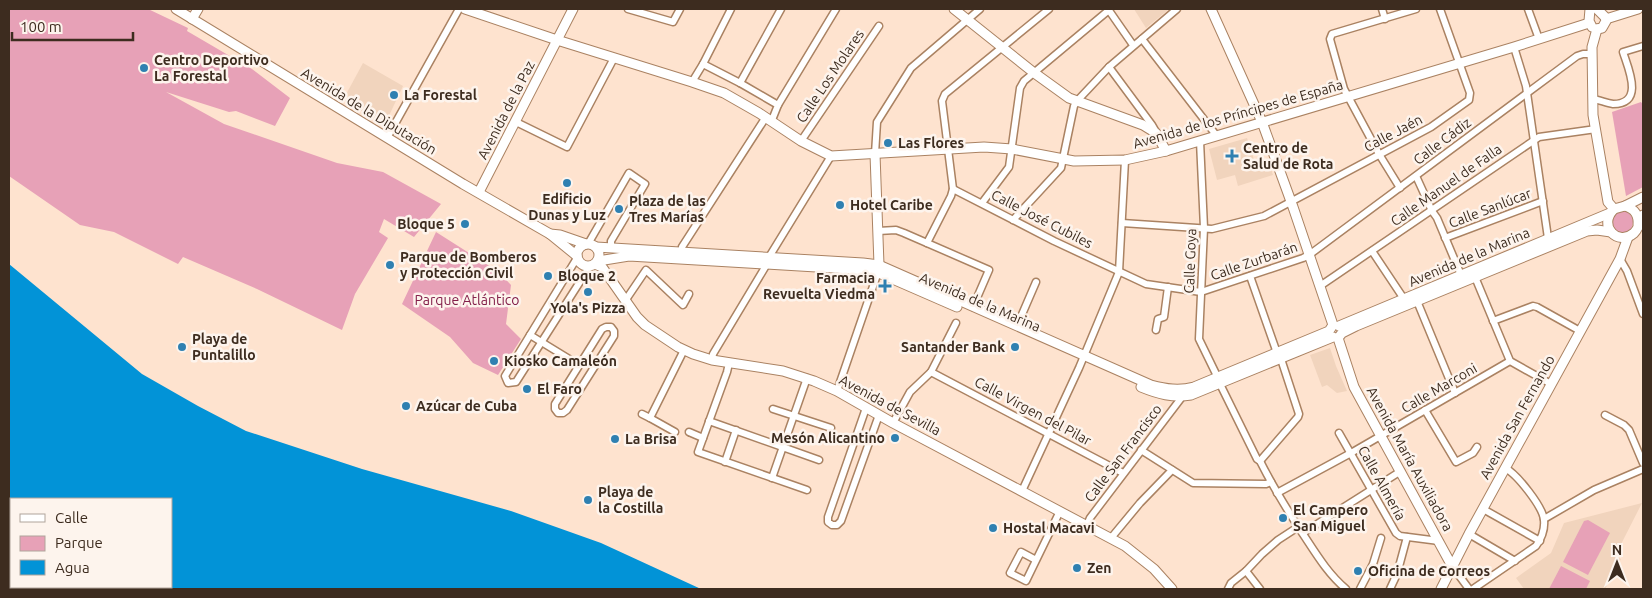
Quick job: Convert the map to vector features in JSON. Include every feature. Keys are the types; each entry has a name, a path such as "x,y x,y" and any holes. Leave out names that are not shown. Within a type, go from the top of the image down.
{"street":[{"name":"Avenida de la Diputación","path":"176,9 387,138 550,234 577,257"},
{"path":"192,19 198,9"},
{"path":"387,138 459,9"},
{"path":"465,9 724,94 831,156 768,261 712,360"},
{"name":"Avenida de la Paz","path":"479,192 573,9"},
{"path":"630,9 673,22 680,9"},
{"path":"692,82 731,9"},
{"path":"740,83 781,9"},
{"path":"681,252 682,247 778,105 836,9"},
{"path":"954,9 1068,98 1143,125 1156,133"},
{"path":"837,392 879,269 875,154 877,122 911,68 980,9"},
{"path":"926,243 951,196 953,188 942,101 945,94 1049,9"},
{"path":"1013,220 1061,168 1074,106 1077,101 1109,67 1177,9"},
{"name":"Avenida María Auxiliadora","path":"1212,9 1262,122 1354,387 1452,566 1469,589"},
{"path":"1382,9 1385,19"},
{"path":"1400,188 1379,154 1344,89 1330,38 1332,34 1416,9"},
{"path":"1440,9 1459,63"},
{"path":"1528,9 1538,39"},
{"path":"1612,211 1608,202 1596,129 1593,99 1591,20 1604,26 1601,13 1638,9"},
{"path":"982,203 1009,167 1020,88 1033,72 1109,10 1133,45"},
{"name":"Avenida de los Príncipes de España","path":"831,156 984,147 1012,149 1063,160 1125,160 1166,151 1514,47 1591,20 1594,13 1601,13"},
{"name":"Calle Los Molares","path":"801,140 879,26"},
{"path":"1142,39 1216,136"},
{"path":"1593,99 1613,104 1624,101 1629,96 1633,88 1633,82 1623,52 1643,46"},
{"path":"1514,47 1527,93 1548,238"},
{"name":"Calle Cádiz","path":"1309,255 1577,56 1592,50"},
{"path":"516,122 568,147 614,58"},
{"name":"Calle Jaén","path":"1122,223 1212,229 1264,216 1432,127 1469,100 1470,93 1459,63"},
{"path":"703,64 778,105"},
{"path":"1109,67 1152,125 1166,151"},
{"name":"Calle Manuel de Falla","path":"1320,286 1533,140 1539,137 1596,129"},
{"name":"Calle Goya","path":"1200,141 1204,228 1199,339 1256,459 1260,461 1277,493 1314,552 1329,572 1346,589"},
{"path":"1022,491 1119,272 1125,160"},
{"path":"590,245 599,253 594,264 516,382 508,383 505,376 577,257 580,248 590,245 629,173 645,184 611,241 611,247"},
{"path":"1416,176 1461,275"},
{"name":"Calle José Cubiles","path":"953,188 1054,241 1119,272"},
{"path":"1643,197 1612,211 1607,222 1614,234 1620,259 1627,271 1643,314"},
{"name":"Calle Sanlúcar","path":"1445,238 1543,201"},
{"path":"1625,206 1637,215 1638,226"},
{"name":"Avenida de la Marina","path":"1336,332 1404,299 1612,211"},
{"path":"1614,234 1628,237 1636,230 1643,215"},
{"path":"878,231 896,230 989,270 973,307"},
{"name":"Avenida de la Marina","path":"594,264 629,256 863,263 1017,326 1155,393 1182,397 1192,395 1219,381 1336,332 1587,231 1597,230 1614,234"},
{"name":"Avenida de la Diputación","path":"550,234 560,235 590,245"},
{"name":"Avenida San Fernando","path":"1441,589 1469,534 1620,259 1628,237"},
{"name":"Avenida de la Marina","path":"590,245 768,261"},
{"path":"1372,251 1404,299"},
{"name":"Calle Zurbarán","path":"1119,272 1146,284 1201,292 1309,255"},
{"path":"577,257 582,264 594,264"},
{"name":"Avenida de Sevilla","path":"594,264 602,268 636,316 645,325 684,350 712,360 783,371 806,378 837,392 1111,538 1143,559 1172,589"},
{"name":"Avenida de la Marina","path":"879,269 1082,358 1151,385 1185,389 1219,381"},
{"path":"625,301 646,270 683,305 690,294"},
{"path":"1250,276 1299,414 1260,461"},
{"path":"1476,277 1510,362 1551,384"},
{"path":"1017,326 1036,282"},
{"path":"1156,330 1158,319 1164,317 1168,287"},
{"path":"1417,301 1455,393"},
{"path":"1493,321 1533,306 1580,331"},
{"path":"893,423 910,392 931,372 956,323"},
{"path":"611,327 614,331 614,336 567,410 563,413 558,413 555,404 580,365 602,329 611,327"},
{"path":"530,335 580,365"},
{"path":"650,418 684,350"},
{"path":"729,362 698,452 807,490"},
{"name":"Calle Marconi","path":"1277,493 1510,362"},
{"name":"Calle Virgen del Pilar","path":"931,372 1049,432 1123,473"},
{"path":"772,478 806,378"},
{"name":"Calle San Francisco","path":"1087,525 1090,518 1123,473 1182,397"},
{"path":"773,408 831,428"},
{"path":"866,408 828,517 828,522 832,525 837,525 841,521 879,415"},
{"path":"1425,410 1456,462 1472,453 1477,447"},
{"path":"642,414 675,432"},
{"path":"1605,415 1624,425 1629,430 1643,463"},
{"path":"709,421 819,460"},
{"path":"725,462 736,430"},
{"path":"689,432 703,438"},
{"name":"Calle Almería","path":"1339,432 1396,533 1400,536 1440,541"},
{"path":"1141,450 1193,483 1266,484 1271,482"},
{"path":"1473,589 1536,546 1544,530 1544,519 1540,510 1526,490 1510,471 1505,468"},
{"path":"1544,519 1594,490 1643,469"},
{"path":"1111,538 1140,503 1172,470"},
{"path":"1228,589 1231,583 1278,540 1301,530 1401,471"},
{"path":"1483,509 1540,541"},
{"path":"1036,560 1020,552 1010,573 1026,581 1060,511"},
{"path":"1469,534 1515,561"},
{"path":"1390,589 1397,574 1407,537"},
{"path":"1360,589 1373,564 1381,538"},
{"path":"1246,571 1260,589"}],"shaded area":[{"path":"1134,9 1169,9 1146,28"},
{"path":"363,63 403,86 386,122 382,123 343,100"},
{"name":"Centro de Salud de Rota","path":"1247,138 1256,166 1269,163 1273,175 1238,186 1235,175 1217,180 1209,149"},
{"path":"1330,348 1347,391 1337,393 1327,385 1322,387 1310,355"},
{"path":"1642,503 1615,556 1621,559 1605,589 1524,589 1516,578 1551,553 1564,523"}],"green space":[{"path":"9,9 148,9 188,28 187,31 252,69 290,98 275,126 236,111 229,112 166,92 224,124 337,163 383,172 441,204 414,237 384,219 379,232 388,238 355,294 342,330 257,289 183,257 178,264 114,232 80,225 9,176"},
{"path":"1641,102 1643,105 1643,187 1626,196 1612,112"},
{"path":"1622,211 1630,214 1633,222 1630,230 1622,233 1614,230 1611,222 1614,214"},
{"name":"Parque Atlántico","path":"436,232 499,272 511,285 506,324 521,339 498,375 473,363 450,337 402,304"},
{"path":"1588,520 1610,533 1588,575 1563,562 1584,521"},
{"path":"1561,566 1590,581 1586,589 1549,589"}],"water":[{"path":"9,264 142,374 246,431 362,469 511,511 601,543 701,589 9,589"}],"place":[{"name":"Centro Deportivo La Forestal","path":"144,68"},
{"name":"La Forestal","path":"394,95"},
{"name":"Las Flores","path":"888,143"},
{"name":"Centro de Salud de Rota","path":"1232,156"},
{"name":"Edificio Dunas y Luz","path":"567,183"},
{"name":"Hotel Caribe","path":"840,205"},
{"name":"Plaza de las Tres Marías","path":"619,209"},
{"name":"Bloque 5","path":"465,224"},
{"name":"Parque de Bomberos y Protección Civil","path":"390,265"},
{"name":"Bloque 2","path":"548,276"},
{"name":"Farmacia Revuelta Viedma","path":"885,286"},
{"name":"Yola's Pizza","path":"588,292"},
{"name":"Playa de Puntalillo","path":"182,347"},
{"name":"Santander Bank","path":"1015,347"},
{"name":"Kiosko Camaleón","path":"494,361"},
{"name":"El Faro","path":"527,389"},
{"name":"Azúcar de Cuba","path":"406,406"},
{"name":"Mesón Alicantino","path":"895,438"},
{"name":"La Brisa","path":"615,439"},
{"name":"Playa de la Costilla","path":"588,500"},
{"name":"El Campero San Miguel","path":"1283,518"},
{"name":"Hostal Macavi","path":"993,528"},
{"name":"Zen","path":"1077,568"},
{"name":"Oficina de Correos","path":"1358,571"}]}
